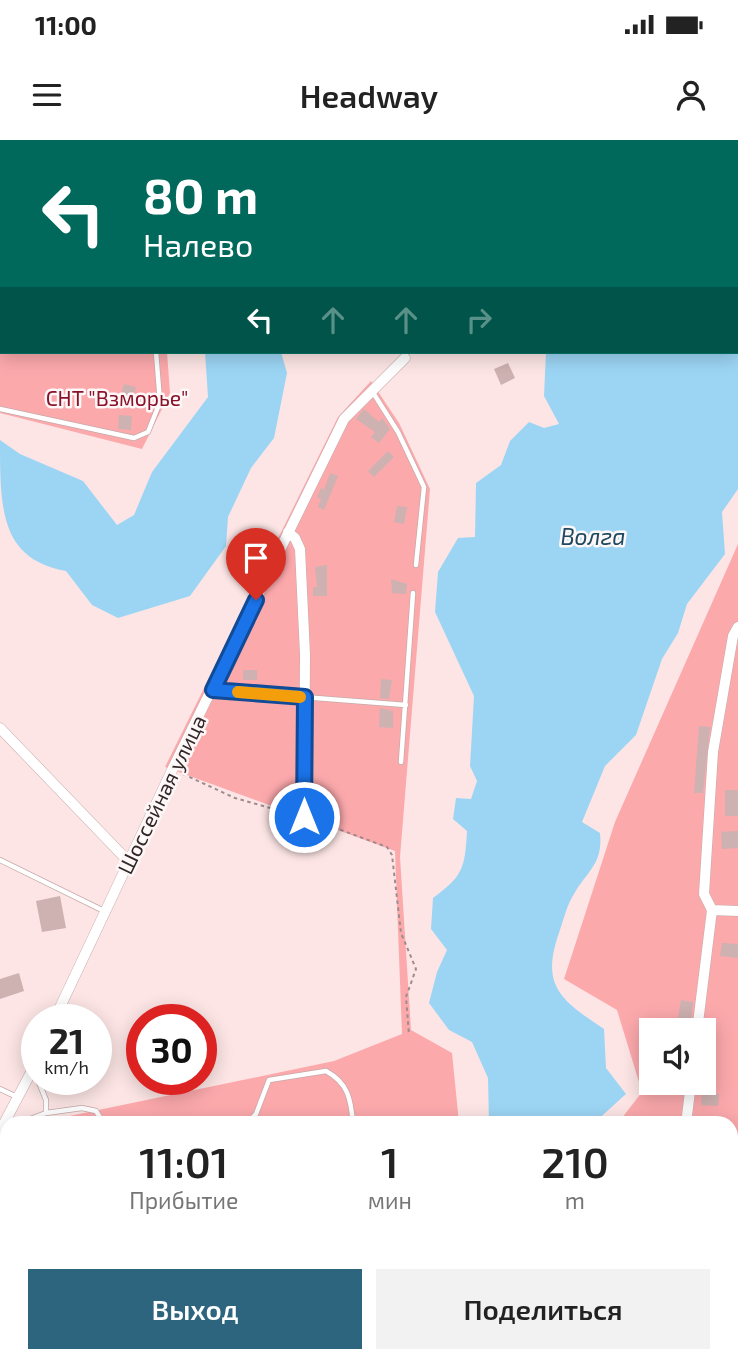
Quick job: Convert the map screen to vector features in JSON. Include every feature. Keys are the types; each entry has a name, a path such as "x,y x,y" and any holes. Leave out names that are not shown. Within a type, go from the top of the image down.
{"street":[{"name":"Шоссейная улица","path":"61,1004 128,861 344,419 405,358"},
{"path":"288,533 295,538 300,549 305,697 304,817"},
{"path":"699,1018 712,910 705,894 712,752 733,636 738,627"},
{"path":"0,728 128,861"},
{"path":"712,910 738,911"},
{"path":"8,1116 21,1093"},
{"path":"687,1116 690,1095"}],"lane":[{"path":"0,409 134,438 148,432 160,401 156,354"},
{"path":"372,391 398,432 424,487 416,565"},
{"path":"401,762 413,593"},
{"path":"213,690 406,705"},
{"path":"0,860 105,911"},
{"path":"255,1116 269,1080 326,1071 343,1083 348,1091 353,1116"},
{"path":"0,1089 18,1097"},
{"path":"44,1095 46,1113"},
{"path":"38,1116 82,1108 96,1111 99,1116"}],"path":[{"path":"173,768 235,798 304,817 387,847 392,855 401,933 416,969 406,997 409,1035"}],"green space":[{"name":"СНТ \"Взморье\"","path":"0,354 167,354 170,393 142,449 0,413"},
{"path":"371,381 399,423 430,489 400,857 411,1030 452,1053 458,1116 69,1116 170,1095 217,1095 217,1085 334,1061 402,1034 395,851 165,767 338,417"},
{"path":"738,544 738,1116 623,1116 640,1095 716,1095 716,1018 639,1018 639,1082 617,1010 564,979 615,822"}],"water":[{"path":"205,354 282,354 287,373 274,438 251,468 228,517 226,546 190,596 118,618 92,605 66,571 44,565 28,555 16,542 3,509 0,440 20,454 83,481 117,525 134,515 152,472 208,397"},
{"name":"Волга","path":"546,354 738,354 738,489 722,512 725,554 687,604 678,633 662,659 636,735 605,766 582,822 600,833 597,860 569,903 554,949 553,978 558,989 575,1009 604,1029 606,1068 626,1094 602,1116 489,1116 488,1078 472,1042 449,1030 429,1003 437,972 447,950 431,929 433,898 451,883 463,863 467,831 453,819 456,798 471,799 477,781 470,766 474,696 435,612 438,572 458,538 475,537 476,483 501,465 510,441 529,422 544,428 559,424 544,396"}],"building":[{"path":"508,363 515,378 501,385 494,369"},
{"path":"124,384 136,387 132,404 119,401"},
{"path":"364,409 379,422 382,418 390,429 379,443 371,437 375,432 356,419"},
{"path":"119,415 132,416 131,430 118,429"},
{"path":"388,451 394,457 374,477 368,471"},
{"path":"330,473 338,476 324,510 318,507 321,499 317,497 321,488 324,490"},
{"path":"397,506 407,507 404,524 394,522"},
{"path":"327,565 327,596 313,596 313,587 317,587 315,567"},
{"path":"391,579 407,584 406,594 392,593"},
{"path":"243,670 257,670 257,680 243,680"},
{"path":"381,679 392,680 389,699 380,698"},
{"path":"380,708 393,711 393,728 379,727"},
{"path":"699,726 710,727 703,793 694,793"},
{"path":"725,790 738,790 738,816 725,816"},
{"path":"738,831 738,848 722,849 721,832"},
{"path":"60,896 66,928 42,932 36,901"},
{"path":"722,943 738,944 738,958 720,956"},
{"path":"19,973 24,991 0,999 0,979"},
{"path":"681,1000 693,1002 691,1018 678,1018"},
{"path":"719,1094 718,1106 701,1105 702,1095"}],"slow traffic":[{"path":"238,692 300,697"}],"route":[{"path":"256,600 213,690 305,697 304,817"}]}
